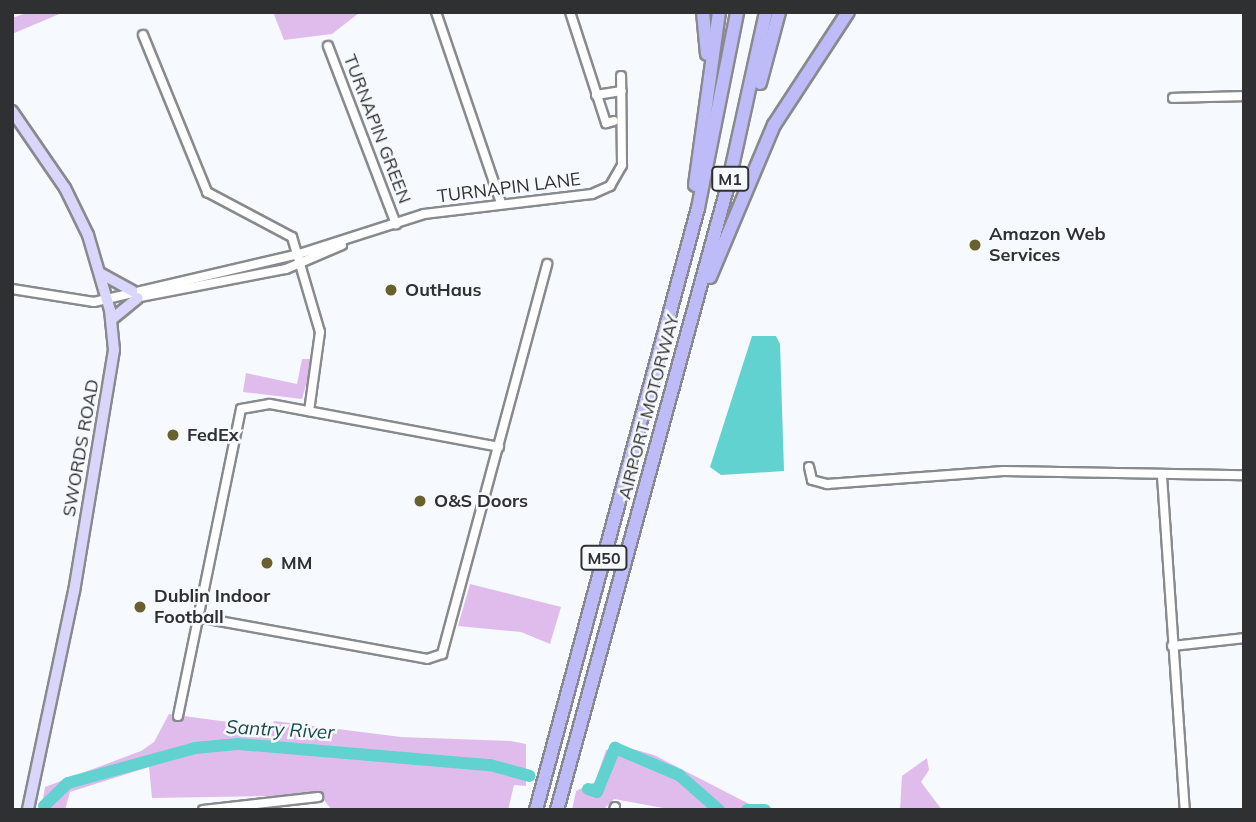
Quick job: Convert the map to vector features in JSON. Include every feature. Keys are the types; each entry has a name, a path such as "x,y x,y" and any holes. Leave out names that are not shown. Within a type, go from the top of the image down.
{"highway":[{"name":"M50","path":"672,306 706,106 703,12"},
{"path":"706,106 719,12"},
{"name":"AIRPORT MOTORWAY","path":"536,810 672,306 737,12"},
{"name":"AIRPORT MOTORWAY","path":"557,810 728,185 766,12"},
{"path":"728,185 779,12"},
{"name":"M50","path":"686,343 741,194 815,55 848,12"}],"main road":[{"name":"SWORDS ROAD","path":"12,111 65,188 100,273 112,319 114,350 100,447 28,810"},
{"path":"100,273 131,295 112,319"}],"street":[{"path":"436,12 501,203"},
{"path":"570,12 606,123 614,121"},
{"path":"143,36 207,191 288,234 299,254 320,332 309,411"},
{"name":"TURNAPIN GREEN","path":"328,46 396,223"},
{"name":"TURNAPIN LANE","path":"131,295 299,254 396,223 501,203 580,197 610,186 625,152 621,76"},
{"path":"596,95 622,91"},
{"path":"1173,98 1244,96"},
{"name":"TURNAPIN LANE","path":"12,289 82,302 107,299 303,264 357,237"},
{"path":"197,617 427,659 442,654 547,264"},
{"path":"178,716 236,417 258,403 499,447"},
{"path":"808,467 812,481 827,484 1004,471 1162,476 1244,475"},
{"path":"1162,476 1185,810"},
{"path":"1172,646 1244,638"},
{"path":"203,810 318,796"}],"shaded area":[{"path":"29,12 64,12 12,34 12,18"},
{"path":"273,12 359,13 332,34 284,40"},
{"path":"302,359 313,359 302,399 243,392 246,373 297,384"},
{"path":"470,584 561,607 550,644 521,632 458,626"},
{"path":"169,714 272,728 274,721 401,737 511,741 526,744 526,786 514,785 508,810 332,810 320,795 152,798 149,767 70,792 65,810 41,810 45,787 141,751 154,742"},
{"path":"633,749 654,755 761,810 674,810 614,799 603,810 572,810 576,791 595,782 606,750"},
{"path":"927,758 929,770 921,782 942,810 900,810 902,776"}],"water":[{"path":"752,336 776,336 780,344 784,471 721,475 710,467"}],"waterway":[{"name":"Santry River","path":"44,806 68,783 195,748 238,744 490,765 530,776"},
{"name":"Santry River","path":"588,789 597,792 615,748 679,775 719,810"},
{"name":"Santry River","path":"747,810 765,810"}],"place":[{"name":"Amazon Web Services","path":"975,245"},
{"name":"OutHaus","path":"391,290"},
{"name":"FedEx","path":"173,435"},
{"name":"O&S Doors","path":"420,501"},
{"name":"MM","path":"267,563"},
{"name":"Dublin Indoor Football","path":"140,607"}]}
